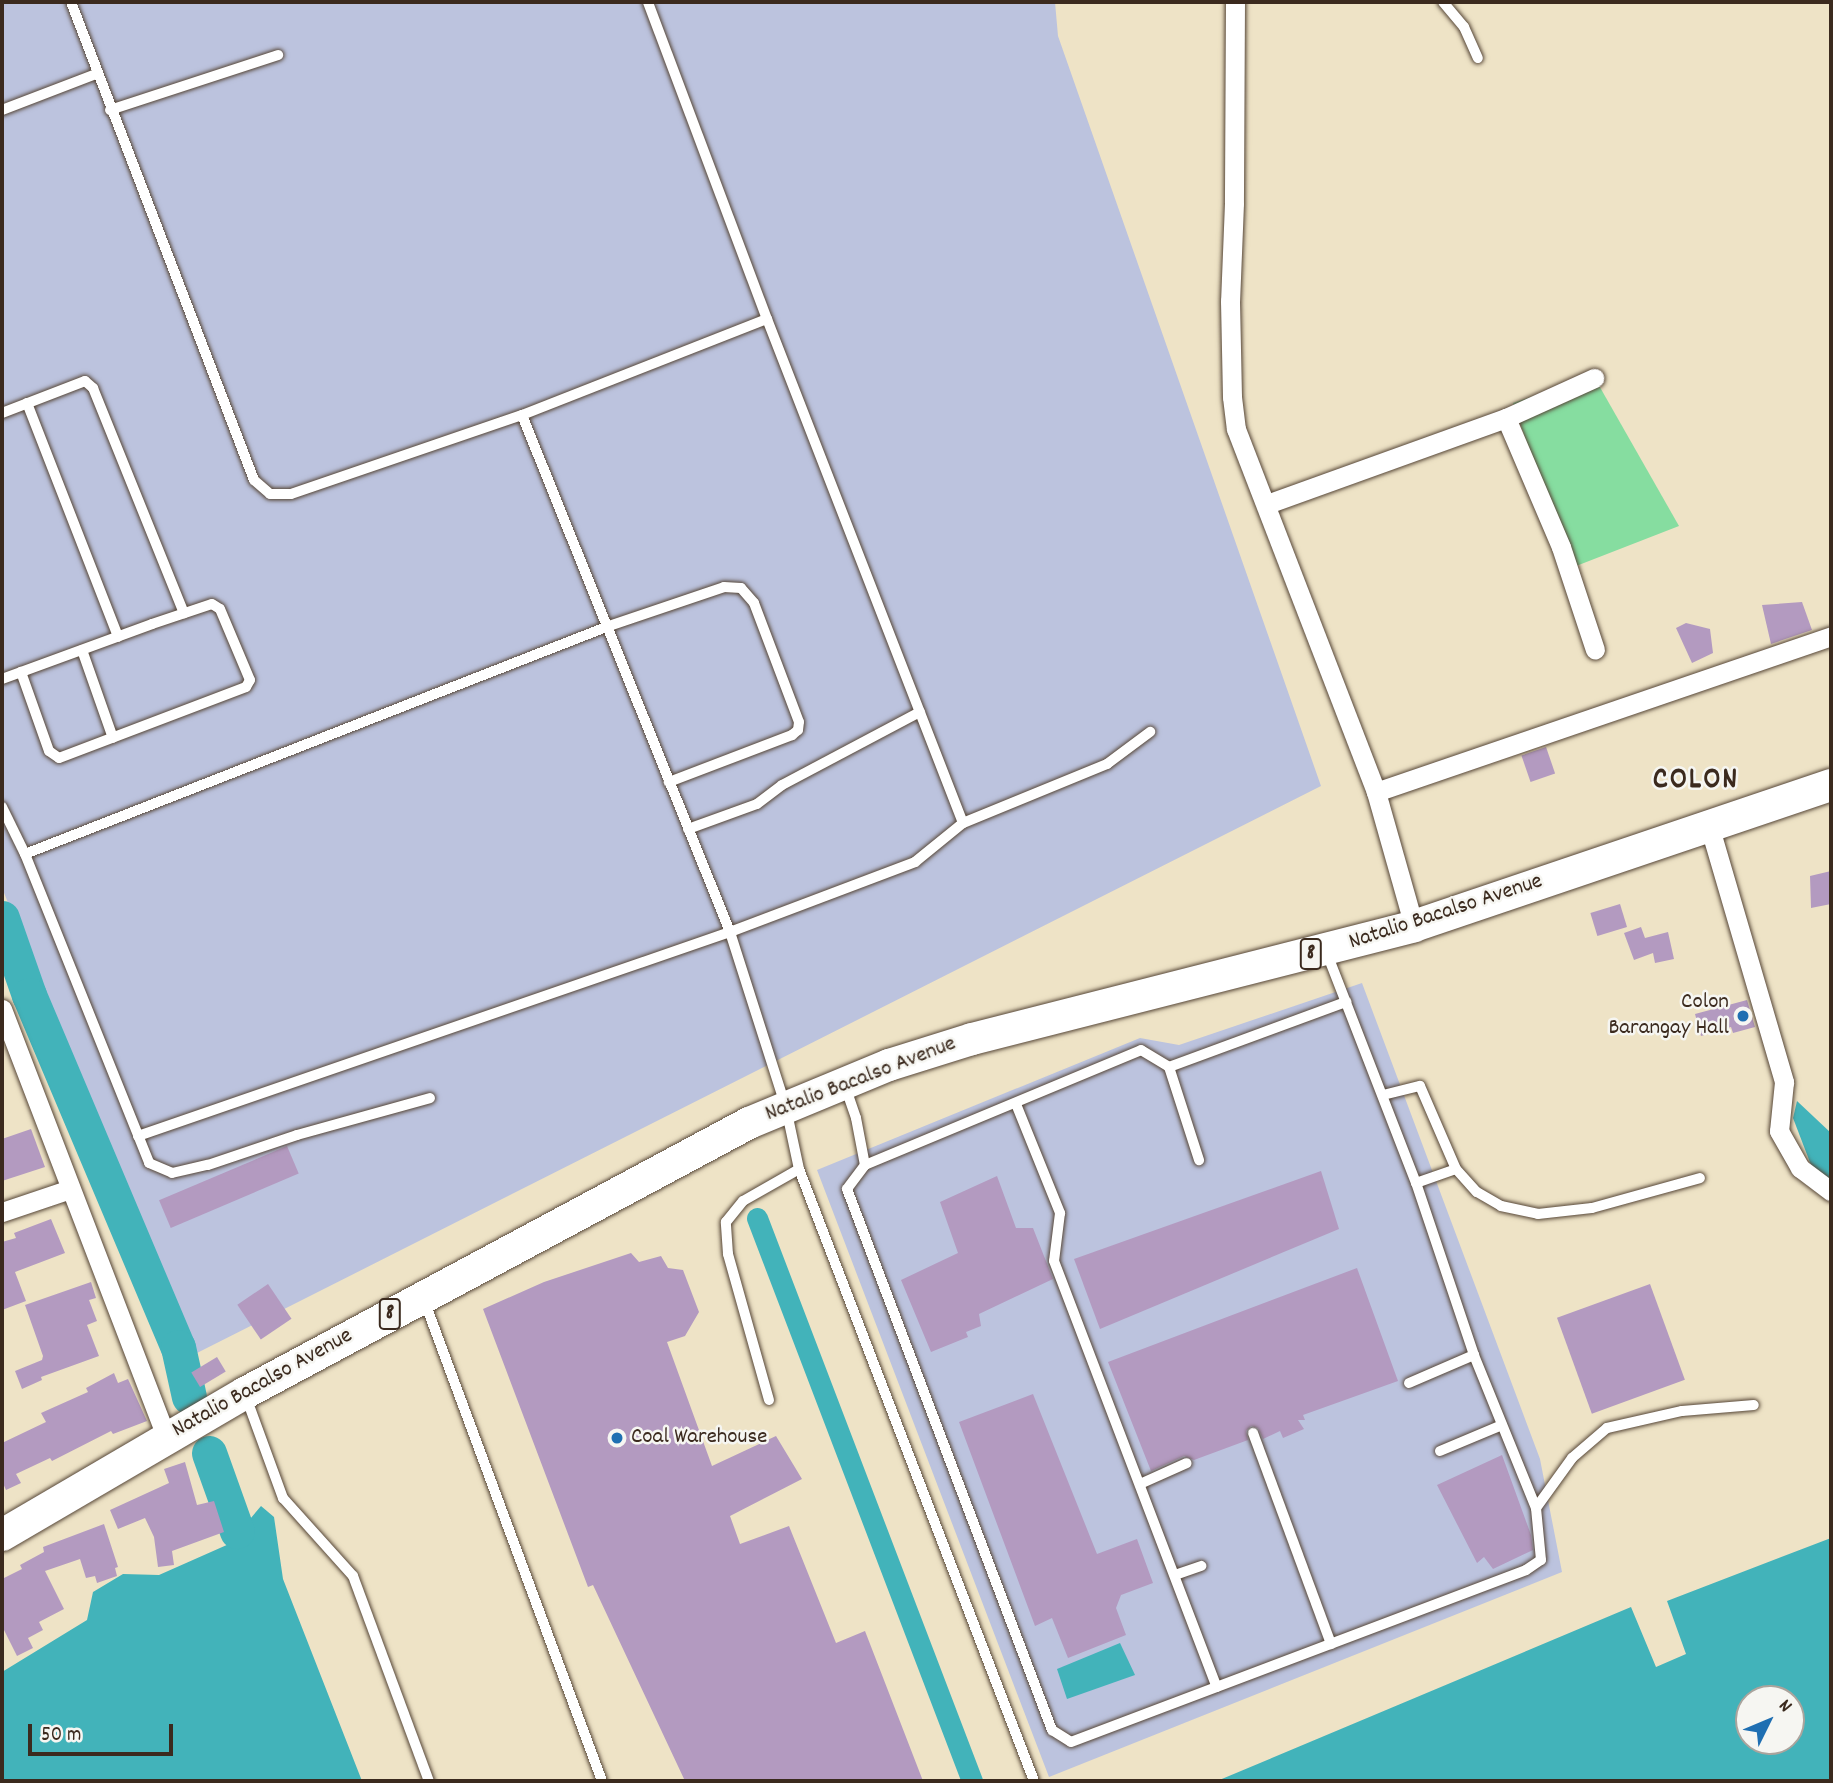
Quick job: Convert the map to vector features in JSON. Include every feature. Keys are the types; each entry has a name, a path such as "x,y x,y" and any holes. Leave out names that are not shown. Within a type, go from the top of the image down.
{"highway":[{"name":"Natalio Bacalso Avenue","path":"2,1535 245,1393 748,1123 889,1065 972,1039 1326,951 1414,926 1831,785"}],"street":[{"path":"1235,2 1234,203 1230,301 1231,397 1236,429 1267,503 1376,792 1414,926"},
{"path":"1267,503 1506,418 1594,378"},
{"path":"1506,418 1560,547 1595,650"},
{"path":"1376,792 1831,636"},
{"path":"1709,825 1784,1082 1779,1130 1800,1168 1831,1191"},
{"path":"2,1009 166,1437"},
{"path":"2,1212 70,1189"}],"lane":[{"path":"71,2 96,74 254,480 270,494 290,494 522,415 767,319"},
{"path":"648,2 767,319 963,823"},
{"path":"1443,2 1464,27 1478,58"},
{"path":"110,110 278,55"},
{"path":"2,110 96,74"},
{"path":"2,413 85,381 93,388 184,613"},
{"path":"27,403 118,636"},
{"path":"522,415 730,932 786,1108 799,1169 1034,1781"},
{"path":"25,854 609,626 724,587 741,588 754,603 799,722 798,730 792,735 669,782"},
{"path":"2,679 118,636 212,604 220,609 250,680 246,687 59,758 49,751 21,672"},
{"path":"82,650 113,738"},
{"path":"688,829 757,804 782,785 920,712"},
{"path":"138,1136 730,932 915,862 963,823 1107,764 1150,732"},
{"path":"2,807 25,854 149,1163 172,1173 208,1166 297,1135 430,1098"},
{"path":"1199,1160 1169,1068 1140,1050 865,1165 847,1189 1052,1730 1071,1742 1331,1644 1541,1560 1536,1508 1475,1355 1416,1183 1326,951"},
{"path":"1169,1068 1346,1002"},
{"path":"844,1084 856,1118 865,1165"},
{"path":"1383,1096 1420,1086 1456,1169 1477,1192 1501,1206 1538,1214 1592,1208 1700,1178"},
{"path":"1016,1104 1060,1213 1054,1261 1217,1687"},
{"path":"769,1400 728,1254 726,1222 743,1201 799,1169"},
{"path":"1416,1183 1456,1169"},
{"path":"423,1296 603,1781"},
{"path":"1409,1383 1475,1355"},
{"path":"245,1393 284,1498 352,1576 429,1781"},
{"path":"1536,1508 1573,1458 1607,1428 1682,1411 1754,1405"},
{"path":"1440,1451 1502,1425"},
{"path":"1253,1433 1331,1644"},
{"path":"1140,1484 1187,1463"},
{"path":"1175,1575 1201,1566"}],"shaded area":[{"path":"2,2 1055,2 1058,36 1321,786 193,1355 2,888"},
{"path":"1362,983 1540,1459 1562,1572 1049,1777 817,1170 1140,1038 1179,1045"}],"green space":[{"path":"1593,375 1679,526 1571,568 1513,403"}],"water":[{"path":"1797,1101 1831,1133 1831,1180 1811,1165 1793,1118"},
{"path":"261,1506 274,1517 283,1579 362,1781 2,1781 2,1672 87,1620 93,1592 123,1574 159,1575 229,1544"},
{"path":"1831,1538 1831,1781 1217,1781 1631,1607 1656,1667 1686,1654 1667,1601"},
{"path":"1120,1643 1135,1675 1067,1699 1057,1669"}],"building":[{"path":"1802,602 1812,630 1771,644 1762,605"},
{"path":"1686,623 1710,629 1713,653 1692,663 1676,628"},
{"path":"1546,747 1555,773 1531,782 1521,755"},
{"path":"1831,871 1831,904 1811,908 1810,876"},
{"path":"1620,904 1627,927 1597,936 1590,913"},
{"path":"1641,927 1645,938 1668,932 1674,959 1655,963 1653,953 1634,960 1624,933"},
{"path":"1747,1000 1755,1027 1733,1033 1731,1027 1701,1036 1695,1014"},
{"path":"31,1129 45,1167 2,1181 2,1139"},
{"path":"287,1146 299,1174 171,1228 159,1200"},
{"path":"1321,1171 1339,1229 1100,1329 1074,1259"},
{"path":"997,1176 1016,1228 1033,1228 1053,1279 979,1314 981,1326 966,1332 968,1337 931,1352 901,1280 958,1253 940,1202"},
{"path":"51,1219 65,1253 15,1272 26,1301 2,1310 2,1242 16,1238 14,1233"},
{"path":"631,1253 639,1262 661,1256 668,1268 683,1270 699,1312 685,1336 667,1342 712,1466 776,1436 802,1479 730,1516 740,1544 789,1526 836,1643 865,1631 923,1781 685,1781 593,1585 588,1587 483,1309 544,1282"},
{"path":"1357,1268 1398,1381 1303,1415 1305,1420 1298,1420 1304,1429 1283,1438 1280,1431 1263,1439 1258,1428 1251,1426 1246,1431 1248,1440 1194,1460 1184,1456 1151,1471 1108,1362"},
{"path":"91,1282 96,1298 89,1300 97,1321 87,1325 99,1356 41,1377 42,1380 22,1389 15,1371 42,1360 43,1356 25,1305"},
{"path":"268,1284 291,1319 261,1340 237,1305"},
{"path":"1650,1284 1685,1380 1592,1414 1557,1318"},
{"path":"217,1357 226,1372 200,1387 191,1372"},
{"path":"114,1373 118,1383 128,1379 147,1421 113,1434 111,1431 52,1461 50,1458 16,1474 21,1483 6,1490 2,1481 2,1443 46,1422 41,1413 88,1392 86,1388"},
{"path":"1033,1394 1097,1554 1137,1539 1153,1583 1121,1595 1116,1608 1126,1635 1068,1658 1052,1618 1035,1626 959,1422"},
{"path":"1502,1455 1531,1535 1533,1550 1493,1569 1484,1557 1477,1563 1437,1485"},
{"path":"185,1462 197,1505 214,1501 224,1532 172,1551 174,1565 158,1567 154,1537 145,1518 118,1529 110,1510 169,1483 164,1469"},
{"path":"104,1524 118,1567 115,1568 117,1576 97,1583 95,1576 86,1578 80,1559 45,1571 64,1609 39,1622 43,1630 28,1638 33,1648 17,1656 2,1626 2,1579 22,1569 20,1565 44,1552 43,1547"}],"waterway":[{"path":"2,918 29,995 178,1347 189,1397"},
{"path":"757,1218 972,1781"},
{"path":"209,1453 237,1531"}],"place":[{"name":"Colon Barangay Hall","path":"1743,1016"},
{"name":"Coal Warehouse","path":"617,1438"}],"district":[{"name":"COLON","path":"1696,782"}]}
